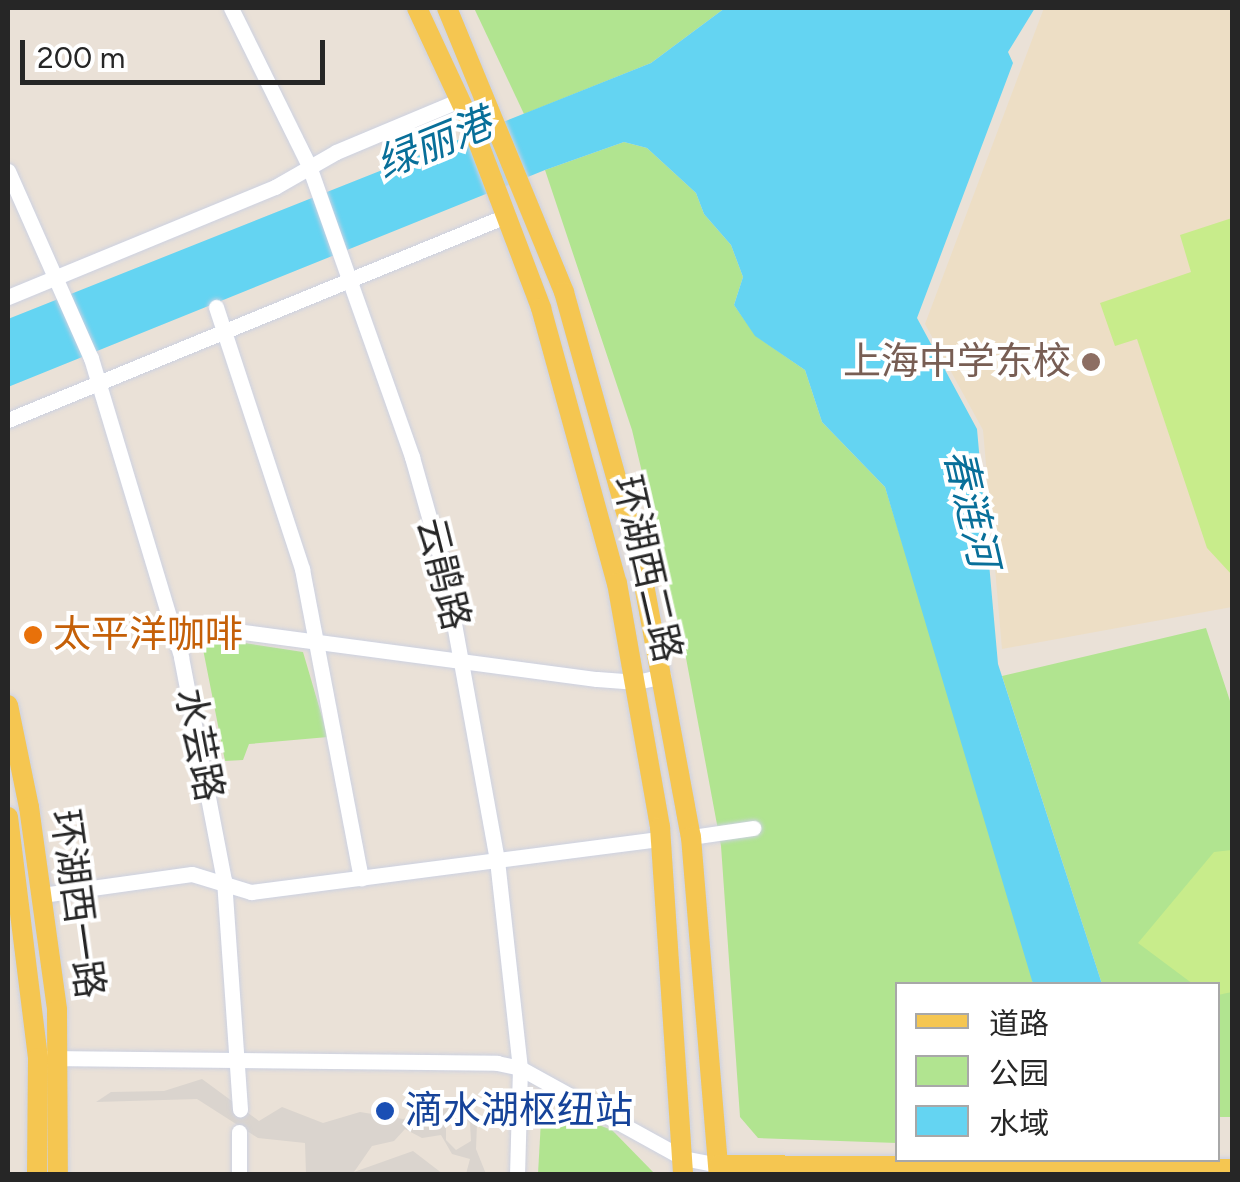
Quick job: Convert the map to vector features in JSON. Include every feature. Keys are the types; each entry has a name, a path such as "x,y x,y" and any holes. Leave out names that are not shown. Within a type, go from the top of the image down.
{"main road":[{"name":"环湖西二路","path":"417,8 508,215 571,404 637,682 661,839 683,1166"},
{"name":"环湖西二路","path":"447,8 522,181 597,396 663,676 690,837 719,1170"},
{"name":"环湖西一路","path":"8,705 42,895 48,1129 58,1174"},
{"name":"环湖西一路","path":"8,818 48,1058"},
{"name":"环湖西一路","path":"37,1174 48,1129"},
{"path":"719,1170 1232,1169"}],"street":[{"name":"云鹃路","path":"231,8 309,166 352,281 412,457 464,664 497,860 520,1068 517,1174"},
{"path":"8,297 62,283 275,187 309,166 460,100"},
{"name":"水芸路","path":"8,171 62,283 91,358 176,634 224,880 240,1060 240,1108"},
{"path":"8,420 508,215"},
{"path":"216,307 280,491 318,639 361,878"},
{"path":"176,634 206,627 318,639 464,664 637,682 663,676"},
{"path":"690,837 753,828"},
{"path":"42,895 192,874 224,880 251,892 661,839"},
{"path":"48,1058 520,1068 683,1166 719,1170"},
{"path":"239,1132 239,1174"}],"shaded area":[{"name":"上海中学东校","path":"1044,8 1232,8 1232,607 1002,649 983,430 925,324"},
{"path":"202,1079 259,1121 282,1107 323,1123 360,1112 403,1119 460,1105 477,1123 476,1149 486,1174 466,1174 470,1159 452,1154 441,1135 422,1138 405,1129 394,1141 372,1146 354,1172 413,1151 443,1174 306,1174 305,1143 258,1138 197,1099 96,1102 111,1092 164,1091","holes":["462,1115 470,1123 471,1141 456,1150 446,1140 446,1127"]}],"green space":[{"path":"474,8 725,8 651,63 524,114"},
{"path":"624,142 647,148 696,193 704,214 731,245 743,277 734,305 756,336 805,370 822,422 885,487 1023,934 1033,982 895,982 895,1143 758,1138 740,1117 721,846 686,658 632,430 545,170"},
{"path":"1232,218 1232,575 1207,548 1137,339 1115,346 1100,303 1191,272 1180,235"},
{"path":"1206,628 1232,707 1232,1117 1220,1117 1220,982 1101,982 1002,676"},
{"path":"213,638 303,652 328,737 249,744 243,760 225,761 202,644"},
{"path":"1232,850 1232,992 1220,995 1220,982 1190,982 1138,943 1214,852"},
{"path":"557,1109 612,1130 655,1174 538,1174 541,1120"}],"water":[{"name":"春涟河","path":"725,8 1035,8 1008,52 1013,63 917,318 977,429 998,664 1101,982 1032,982 885,487 822,422 805,370 755,336 734,305 743,277 731,245 704,214 696,193 647,148 624,142 545,170 8,387 8,319 651,63"}],"place":[{"name":"上海中学东校","path":"1091,362"},
{"name":"太平洋咖啡","path":"33,635"},
{"name":"滴水湖枢纽站","path":"385,1111"}],"water label":[{"name":"绿丽港","path":"434,143"}]}
